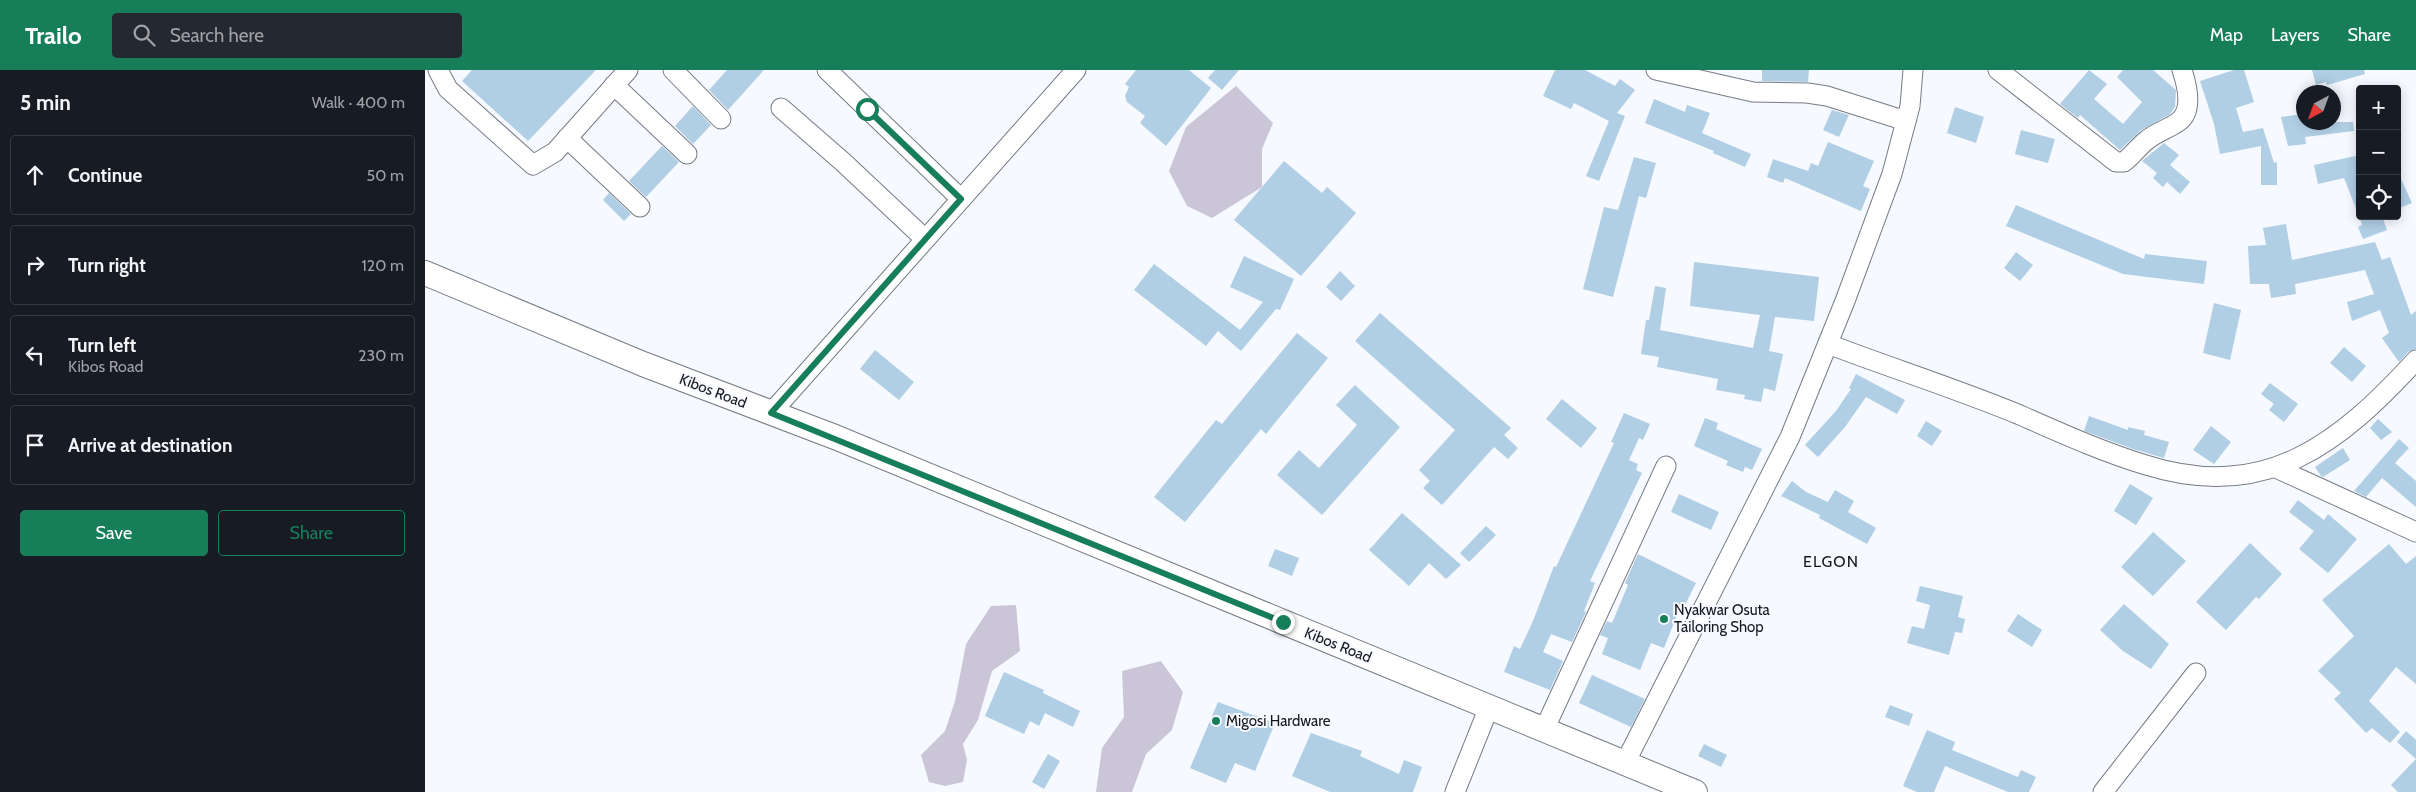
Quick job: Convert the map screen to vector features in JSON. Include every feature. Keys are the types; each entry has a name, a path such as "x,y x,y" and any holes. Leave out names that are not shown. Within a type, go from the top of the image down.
{"main road":[{"name":"Kibos Road","path":"425,273 643,364 845,441 1695,792"}],"street":[{"path":"438,70 448,89 533,165 555,152 628,70"},
{"path":"673,70 721,119"},
{"path":"827,70 961,199"},
{"path":"771,413 1076,70"},
{"path":"1656,70 1753,92 1807,93 1827,96 1906,121"},
{"path":"1625,763 1790,437 1828,344 1892,174 1906,121 1913,70"},
{"path":"1998,70 2116,162 2125,162 2145,141 2180,121 2185,113 2188,102 2187,88 2182,70"},
{"path":"614,85 687,154"},
{"path":"781,108 843,162 925,239"},
{"path":"567,138 640,207"},
{"path":"1828,344 2008,411 2147,466 2200,477 2237,476 2276,468 2309,454 2331,440 2387,391 2416,360"},
{"path":"1544,730 1666,466"},
{"path":"2276,468 2416,532"},
{"path":"2103,792 2196,673"},
{"path":"1455,792 1489,707"}],"shaded area":[{"path":"1236,86 1273,123 1262,149 1262,187 1212,218 1187,206 1169,171 1186,127"},
{"path":"1016,605 1020,651 992,671 978,720 963,744 967,760 963,782 945,786 929,782 921,755 945,731 955,701 966,644 991,606"},
{"path":"1161,661 1183,692 1172,730 1146,754 1132,792 1096,792 1102,748 1124,717 1122,671"}],"building":[{"path":"472,70 596,70 528,141 462,81"},
{"path":"727,70 764,70 728,110 709,90"},
{"path":"1136,70 1189,70 1211,88 1166,146 1140,123 1145,116 1127,102 1125,96 1129,87 1125,84"},
{"path":"1215,70 1239,70 1222,90 1208,78"},
{"path":"1555,70 1585,70 1615,86 1620,79 1635,90 1617,113 1625,116 1599,181 1586,176 1609,121 1574,103 1571,109 1543,96"},
{"path":"1762,70 1809,70 1808,82 1762,81"},
{"path":"2089,70 2107,84 2094,99 2123,124 2142,102 2117,77 2123,70 2153,70 2176,90 2175,107 2170,114 2140,131 2120,150 2080,115 2078,118 2060,104"},
{"path":"2234,70 2244,70 2254,102 2236,108 2243,132 2263,128 2274,163 2277,162 2277,185 2261,185 2261,146 2220,154 2214,124 2200,81"},
{"path":"2312,70 2364,70 2365,74 2327,85 2326,82 2316,85"},
{"path":"1654,99 1685,112 1687,105 1710,113 1702,133 1751,154 1745,167 1713,153 1714,151 1645,123"},
{"path":"693,106 711,125 693,144 675,126"},
{"path":"1955,107 1984,117 1976,143 1947,133"},
{"path":"1832,110 1849,115 1839,137 1823,130"},
{"path":"2296,115 2296,130 2341,130 2341,122 2353,122 2354,131 2305,137 2306,144 2288,146 2281,117"},
{"path":"2021,130 2055,139 2048,163 2015,154"},
{"path":"1828,142 1874,161 1863,186 1870,189 1861,211 1785,178 1783,183 1767,177 1773,159 1808,171 1811,163 1818,166"},
{"path":"2164,143 2179,155 2170,165 2190,182 2180,194 2167,182 2163,187 2153,178 2157,173 2142,161"},
{"path":"662,146 679,162 646,197 629,181"},
{"path":"2356,156 2356,208 2344,178 2318,184 2314,165"},
{"path":"1634,157 1656,163 1646,198 1639,196 1613,297 1583,289 1604,207 1618,210"},
{"path":"1284,161 1322,193 1327,187 1356,213 1301,276 1234,220"},
{"path":"2401,179 2412,203 2401,207"},
{"path":"609,193 631,214 624,221 603,200"},
{"path":"2016,205 2144,259 2145,254 2207,261 2204,284 2123,274 2006,226"},
{"path":"2360,220 2383,220 2387,230 2363,239 2358,227 2362,225"},
{"path":"2286,224 2292,260 2375,242 2382,260 2390,257 2411,315 2416,311 2416,349 2408,352 2399,362 2382,338 2389,333 2380,310 2352,321 2347,302 2374,294 2365,270 2295,284 2296,294 2271,298 2269,284 2250,284 2248,246 2266,245 2263,228"},
{"path":"2016,252 2033,265 2020,281 2004,268"},
{"path":"1244,256 1294,279 1280,310 1276,309 1241,351 1218,331 1206,346 1134,290 1154,264 1240,330 1263,302 1230,287"},
{"path":"1694,262 1819,277 1814,321 1775,317 1769,351 1783,354 1775,391 1764,388 1761,402 1744,399 1745,395 1716,390 1718,379 1657,367 1659,357 1641,354 1646,320 1649,320 1655,286 1666,288 1660,330 1753,348 1760,315 1690,306"},
{"path":"1340,271 1355,286 1341,301 1326,287"},
{"path":"2214,303 2241,310 2230,360 2203,353"},
{"path":"1380,313 1511,428 1504,435 1518,448 1508,459 1494,447 1442,505 1423,488 1430,481 1419,470 1455,430 1355,341"},
{"path":"1297,333 1328,358 1266,434 1261,429 1185,522 1154,497 1216,420 1222,424"},
{"path":"2344,347 2366,366 2352,382 2330,363"},
{"path":"875,350 914,382 899,400 860,369"},
{"path":"1856,374 1905,400 1897,414 1866,397 1845,427 1818,457 1805,445 1836,411 1851,389 1849,388"},
{"path":"2270,383 2298,404 2284,422 2269,410 2274,404 2261,394"},
{"path":"1355,385 1400,427 1322,515 1277,475 1299,450 1319,468 1357,425 1336,405"},
{"path":"1562,399 1597,428 1581,448 1546,419"},
{"path":"1624,413 1650,424 1643,440 1639,438 1629,460 1638,464 1636,470 1642,473 1590,581 1595,583 1584,611 1586,612 1572,642 1551,634 1543,652 1563,661 1550,690 1504,672 1514,646 1520,649 1533,621 1554,566 1556,567 1614,443 1611,442"},
{"path":"2089,416 2128,430 2128,427 2145,431 2144,435 2169,442 2164,458 2084,431"},
{"path":"1705,418 1718,423 1716,429 1762,449 1752,470 1745,467 1743,472 1726,465 1728,461 1694,446"},
{"path":"2378,419 2392,432 2381,440 2370,428"},
{"path":"1926,421 1942,431 1932,446 1917,436"},
{"path":"2211,426 2231,442 2214,464 2193,450"},
{"path":"2399,439 2409,448 2395,463 2416,481 2416,507 2382,478 2366,497 2354,491"},
{"path":"2343,448 2350,460 2323,477 2321,476 2315,467"},
{"path":"1792,481 1806,492 1828,502 1835,490 1854,501 1848,512 1876,528 1867,544 1819,518 1820,515 1781,496"},
{"path":"2130,484 2153,498 2136,525 2114,511"},
{"path":"1679,494 1719,512 1711,530 1671,512"},
{"path":"2298,500 2324,520 2328,514 2357,539 2328,573 2299,549 2314,531 2289,512"},
{"path":"1402,513 1461,565 1446,579 1429,563 1409,586 1369,550"},
{"path":"1486,526 1496,535 1469,562 1460,553"},
{"path":"2153,532 2186,561 2153,596 2121,567"},
{"path":"2250,543 2282,574 2259,599 2256,597 2226,630 2196,602"},
{"path":"2389,544 2406,564 2416,556 2416,684 2396,667 2369,701 2400,732 2390,743 2372,728 2366,733 2334,699 2341,693 2318,671 2354,636 2322,600"},
{"path":"1275,549 1299,558 1292,576 1268,566"},
{"path":"1638,554 1696,583 1682,611 1679,610 1664,648 1651,643 1640,670 1602,654 1608,638 1600,635 1607,621 1612,623 1628,585 1625,583"},
{"path":"1920,586 1963,596 1958,617 1965,619 1962,633 1955,632 1949,655 1907,643 1912,626 1924,629 1930,605 1916,601"},
{"path":"2124,604 2169,644 2151,669 2123,651 2100,630"},
{"path":"2018,614 2042,630 2032,647 2007,631"},
{"path":"1004,672 1044,690 1043,693 1080,711 1073,727 1045,713 1039,726 1030,721 1024,734 985,716"},
{"path":"1592,675 1645,699 1631,727 1579,703"},
{"path":"1218,702 1275,723 1255,771 1235,763 1226,783 1190,768"},
{"path":"1890,705 1913,714 1909,726 1885,717"},
{"path":"1927,730 1955,742 1952,750 2018,777 2021,770 2036,777 2029,792 2008,792 1945,766 1934,792 1917,792 1903,786"},
{"path":"2406,731 2416,740 2416,759 2397,742"},
{"path":"1311,733 1362,751 1360,756 1399,774 1404,760 1422,767 1413,792 1330,792 1292,776"},
{"path":"1704,744 1727,755 1721,767 1698,756"},
{"path":"1048,754 1060,761 1044,789 1032,782"},
{"path":"2416,759 2416,792 2398,792 2391,785"}],"place":[{"name":"Nyakwar Osuta Tailoring Shop","path":"1664,619"},
{"name":"Migosi Hardware","path":"1216,721"}],"district":[{"name":"ELGON","path":"1831,561"}],"route":[{"path":"867,109 961,199 771,413 835,437 1283,622"}]}
